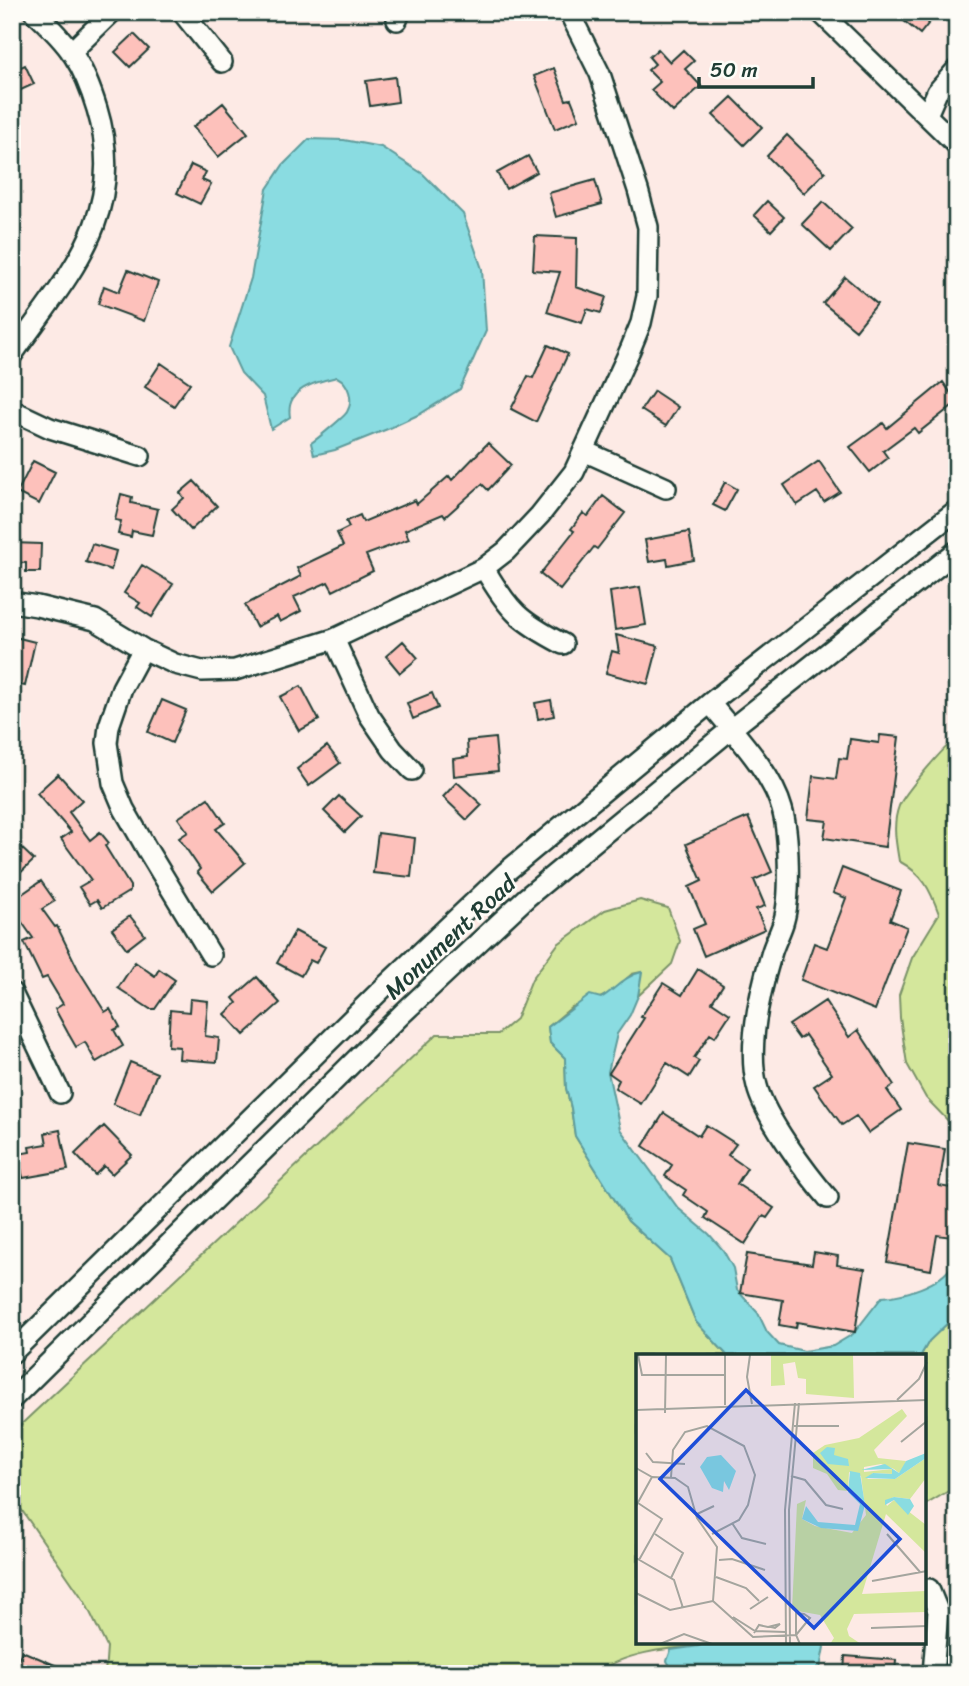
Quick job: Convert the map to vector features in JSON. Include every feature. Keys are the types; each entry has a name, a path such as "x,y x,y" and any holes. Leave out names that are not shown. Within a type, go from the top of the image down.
{"street":[{"path":"12,355 80,257 103,201 107,172 103,128 88,80 64,39 34,12"},
{"path":"71,52 111,12"},
{"path":"182,12 222,62"},
{"path":"12,602 95,620 143,649 175,664 202,671 235,670 334,639 484,568 506,551 540,515 574,472 641,323 647,296 648,228 638,190 600,74 569,12"},
{"path":"820,12 957,145"},
{"path":"927,115 937,92 957,69"},
{"path":"12,410 50,428 140,456"},
{"path":"584,451 666,488"},
{"name":"Monument Road","path":"12,1353 435,937 506,872 710,703 957,510"},
{"name":"Monument Road","path":"12,1399 457,961 527,897 731,729 957,551"},
{"path":"484,568 508,607 535,629 564,644"},
{"path":"881,568 901,594"},
{"path":"334,639 369,715 393,750 412,770"},
{"path":"143,649 122,688 109,726 107,743 113,783 124,809 211,955"},
{"path":"710,703 773,787 782,807 786,829 785,918 771,952 754,1042 756,1085 770,1117 828,1198"},
{"path":"12,993 60,1093"},
{"path":"929,1588 937,1611 933,1674"}],"green space":[{"path":"957,738 957,1130 926,1098 907,1064 899,995 912,958 939,914 925,883 899,861 895,827 902,800 935,759"},
{"path":"640,900 668,908 680,941 672,964 638,996 641,972 632,974 610,993 572,1007 548,1027 550,1043 565,1058 566,1088 575,1136 628,1221 670,1259 696,1322 726,1354 636,1354 636,1644 702,1644 632,1656 595,1674 105,1674 107,1647 85,1602 12,1496 12,1433 437,1034 498,1034 516,1019 532,979 558,944 605,910"},
{"path":"957,1314 957,1486 927,1504 927,1354 922,1354 929,1341"}],"water":[{"path":"309,139 344,140 381,147 423,174 463,214 482,269 486,331 460,389 420,414 390,428 335,450 314,455 311,443 347,412 350,397 345,383 337,377 303,388 292,400 290,417 271,429 263,396 241,373 229,347 251,278 267,189 283,165"},
{"path":"642,972 638,996 630,1015 617,1034 608,1072 620,1129 678,1208 709,1234 723,1250 733,1268 737,1290 758,1313 767,1332 779,1345 804,1351 833,1346 853,1334 882,1297 910,1292 930,1284 947,1272 957,1249 957,1314 929,1341 922,1354 726,1354 696,1322 670,1259 628,1221 575,1136 566,1088 565,1058 550,1043 548,1027 590,995 601,998"},
{"path":"823,1644 824,1647 819,1674 675,1674 667,1661 671,1650 699,1646"}],"building":[{"path":"909,12 925,12 932,19 920,34 903,20"},
{"path":"134,34 149,49 130,67 115,52"},
{"path":"658,49 670,62 683,50 694,61 685,69 701,86 673,112 651,90 660,82 648,70 655,64 649,57"},
{"path":"25,65 34,84 12,94 12,71"},
{"path":"554,68 566,100 571,99 579,119 555,129 534,76"},
{"path":"395,77 398,102 370,106 366,81"},
{"path":"732,97 762,127 744,145 713,115"},
{"path":"223,103 248,133 218,157 193,127"},
{"path":"787,135 825,172 804,193 767,156"},
{"path":"528,156 537,172 506,189 497,173"},
{"path":"191,165 206,172 202,180 211,184 200,204 177,193"},
{"path":"595,180 602,204 556,217 549,193"},
{"path":"767,201 784,217 771,231 754,215"},
{"path":"823,202 852,229 831,251 802,224"},
{"path":"535,236 577,238 576,287 606,297 601,313 587,309 582,323 547,312 560,272 533,270"},
{"path":"128,270 158,282 144,321 98,304 104,286 119,292"},
{"path":"845,277 877,304 856,330 823,303"},
{"path":"548,345 568,354 536,422 511,409 528,376 533,378"},
{"path":"161,363 190,383 174,406 145,387"},
{"path":"943,382 957,402 918,433 914,428 883,451 888,458 870,472 850,447 883,423 887,428"},
{"path":"654,391 678,407 666,426 641,410"},
{"path":"488,443 511,465 488,490 482,484 445,517 443,514 405,530 409,539 366,555 373,571 333,591 328,582 294,597 301,611 280,622 277,616 256,627 245,605 301,576 297,568 343,546 337,533 349,527 346,521 360,515 363,522 415,500 417,504 449,476 452,480"},
{"path":"33,461 55,472 39,504 17,493"},
{"path":"819,461 840,492 824,502 817,492 797,505 784,485"},
{"path":"194,481 217,506 191,530 172,509 184,498 180,493"},
{"path":"725,482 737,489 725,511 713,505"},
{"path":"121,494 132,497 131,503 158,509 152,535 132,531 131,537 118,534 121,521 115,520"},
{"path":"603,496 625,513 560,590 540,574 574,531 571,529 583,513 588,516"},
{"path":"689,532 694,560 668,565 667,559 649,562 645,540"},
{"path":"12,543 41,544 40,572 26,572 26,563 12,562"},
{"path":"92,544 116,551 111,570 86,562"},
{"path":"142,565 173,584 152,617 137,607 140,603 124,593"},
{"path":"640,587 646,625 615,630 610,592"},
{"path":"616,635 658,646 648,684 606,673 612,651 619,653"},
{"path":"15,637 35,642 25,686 12,683 12,647"},
{"path":"403,641 418,658 400,673 386,656"},
{"path":"301,686 319,720 299,731 280,697"},
{"path":"432,693 438,708 413,719 407,703"},
{"path":"162,700 186,710 172,743 148,732"},
{"path":"551,700 554,716 538,719 535,703"},
{"path":"880,735 899,737 885,847 824,838 827,821 808,819 813,776 836,779 839,758 847,759 850,739 879,743"},
{"path":"495,738 498,771 454,776 453,759 468,757 467,741"},
{"path":"327,746 340,763 309,786 297,769"},
{"path":"58,774 82,800 69,812 90,840 100,832 109,843 105,846 130,886 130,891 102,908 97,900 90,904 79,887 91,880 61,839 71,832 37,793"},
{"path":"457,782 482,805 467,820 443,797"},
{"path":"339,796 361,816 345,832 324,811"},
{"path":"208,798 225,823 216,829 245,863 213,891 197,872 200,869 179,838 188,832 178,818"},
{"path":"748,817 772,872 754,880 765,906 756,909 765,929 704,956 693,929 705,924 689,887 702,881 686,844"},
{"path":"378,833 415,838 411,877 373,873"},
{"path":"12,839 34,860 12,881"},
{"path":"842,868 901,891 890,920 907,927 875,1010 801,980 814,943 827,948 846,898 833,893"},
{"path":"41,881 55,901 42,909 55,927 57,926 78,969 105,1012 110,1009 120,1027 114,1030 123,1046 96,1062 85,1042 76,1047 68,1033 55,1009 63,1004 47,977 42,979 24,942 33,938 12,908 12,901"},
{"path":"130,916 145,935 127,949 112,929"},
{"path":"295,931 325,947 316,963 310,960 301,976 277,963"},
{"path":"135,962 155,976 159,969 175,980 155,1009 150,1009 118,988"},
{"path":"698,969 723,985 712,1002 730,1014 715,1037 710,1034 694,1058 699,1061 689,1077 667,1063 641,1104 615,1088 619,1080 609,1073 663,983 682,995"},
{"path":"257,977 280,1003 244,1035 225,1014 237,1003 233,998"},
{"path":"190,999 208,1001 205,1036 219,1038 217,1062 179,1059 180,1047 168,1046 170,1010 189,1012"},
{"path":"825,1001 849,1037 858,1030 894,1085 887,1090 901,1110 868,1133 856,1116 842,1125 828,1106 814,1086 832,1074 805,1035 799,1039 789,1025"},
{"path":"130,1062 157,1073 140,1115 113,1104"},
{"path":"664,1113 699,1136 706,1125 736,1144 728,1155 747,1168 737,1184 774,1208 767,1218 763,1216 745,1244 705,1218 708,1212 683,1195 686,1190 665,1176 672,1165 643,1146"},
{"path":"104,1126 132,1155 112,1174 104,1166 95,1175 75,1154"},
{"path":"60,1130 68,1170 23,1178 18,1154 30,1152 29,1147 47,1144 45,1133"},
{"path":"908,1143 945,1149 939,1186 957,1189 957,1210 952,1237 937,1235 931,1270 887,1262"},
{"path":"814,1252 838,1256 837,1265 865,1269 855,1332 797,1322 796,1328 779,1325 783,1300 740,1293 747,1254 812,1264"},
{"path":"22,1651 76,1674 12,1674"},
{"path":"845,1656 896,1660 895,1674 844,1674"}]}
